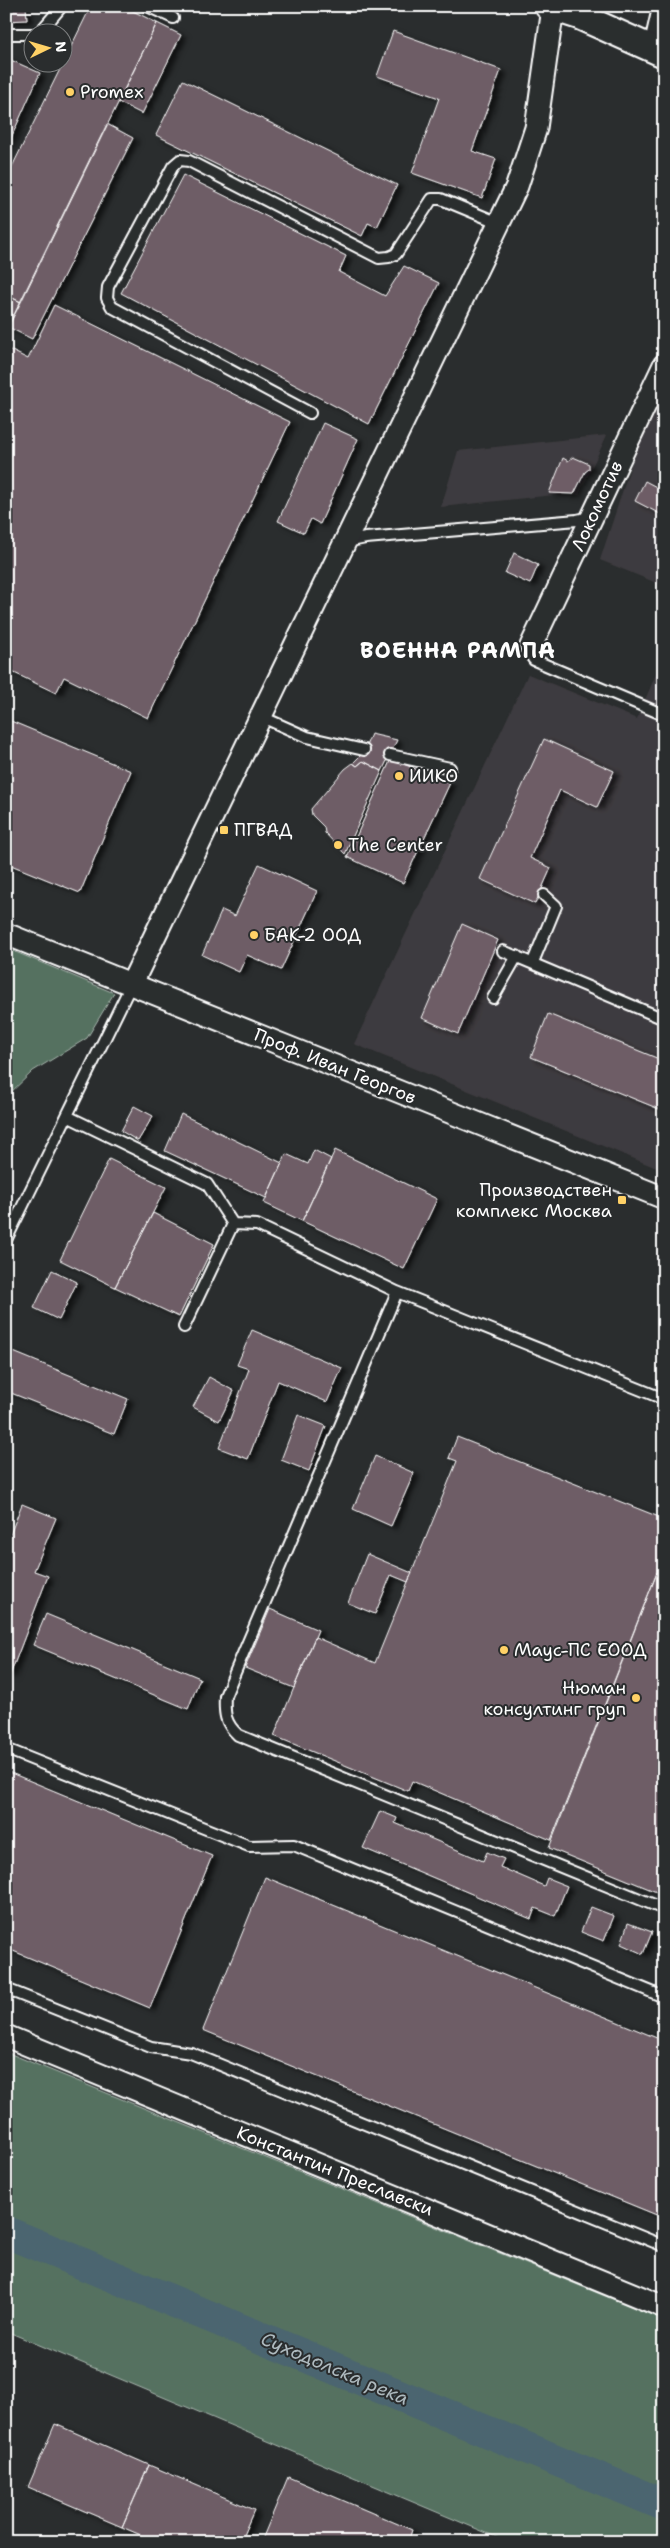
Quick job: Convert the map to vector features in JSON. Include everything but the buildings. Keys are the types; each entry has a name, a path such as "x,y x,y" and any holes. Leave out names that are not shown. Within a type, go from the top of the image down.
{"street":[{"path":"131,985 517,186 536,128 551,7 579,16 659,52 664,6"},
{"name":"Локомотив","path":"531,646 664,365"},
{"name":"Проф. Иван Георгов","path":"6,934 664,1198"},
{"name":"Константин Преславски","path":"6,2036 664,2307"}],"lane":[{"path":"48,22 62,6"},
{"path":"147,6 173,18"},
{"path":"6,34 22,34"},
{"path":"310,413 112,307 107,298 108,287 173,166 180,160 189,161 379,258 396,254 432,199 441,199 499,223"},
{"path":"346,542 366,538 577,520 592,517"},
{"path":"531,646 530,654 534,660 664,715"},
{"path":"262,717 307,737 364,750"},
{"path":"390,755 450,768"},
{"path":"533,962 556,906 544,895"},
{"path":"503,951 663,1018"},
{"path":"493,998 516,956"},
{"path":"6,1240 131,985"},
{"path":"67,1116 207,1184 233,1224"},
{"path":"233,1224 257,1225 397,1292 664,1399"},
{"path":"184,1327 233,1224"},
{"path":"397,1292 225,1696 224,1711 228,1726 238,1735 664,1909"},
{"path":"6,1750 249,1846 294,1846 664,1997"},
{"path":"6,1989 151,2047 191,2053 664,2246"}],"shaded area":[{"path":"664,364 664,586 600,560"},
{"path":"607,435 579,495 554,495 441,507 458,451"},
{"path":"664,655 664,1171 354,1044 528,674 637,719"}],"green space":[{"path":"6,948 114,993 87,1038 33,1071 6,1097"},
{"path":"6,2052 664,2320 664,2542 508,2542 6,2331"}],"waterway":[{"name":"Суходолска река","path":"6,2232 664,2505"}],"place":[{"name":"Promex","path":"70,92"},
{"name":"ИИКО","path":"399,776"},
{"name":"ПГВАД","path":"224,830"},
{"name":"The Center","path":"338,845"},
{"name":"БАК-2 ООД","path":"254,935"},
{"name":"Производствен комплекс Москва","path":"622,1200"},
{"name":"Маус-ПС ЕООД","path":"504,1650"},
{"name":"Нюман консултинг груп","path":"636,1698"}],"district":[{"name":"ВОЕННА РАМПА","path":"458,650"}]}
